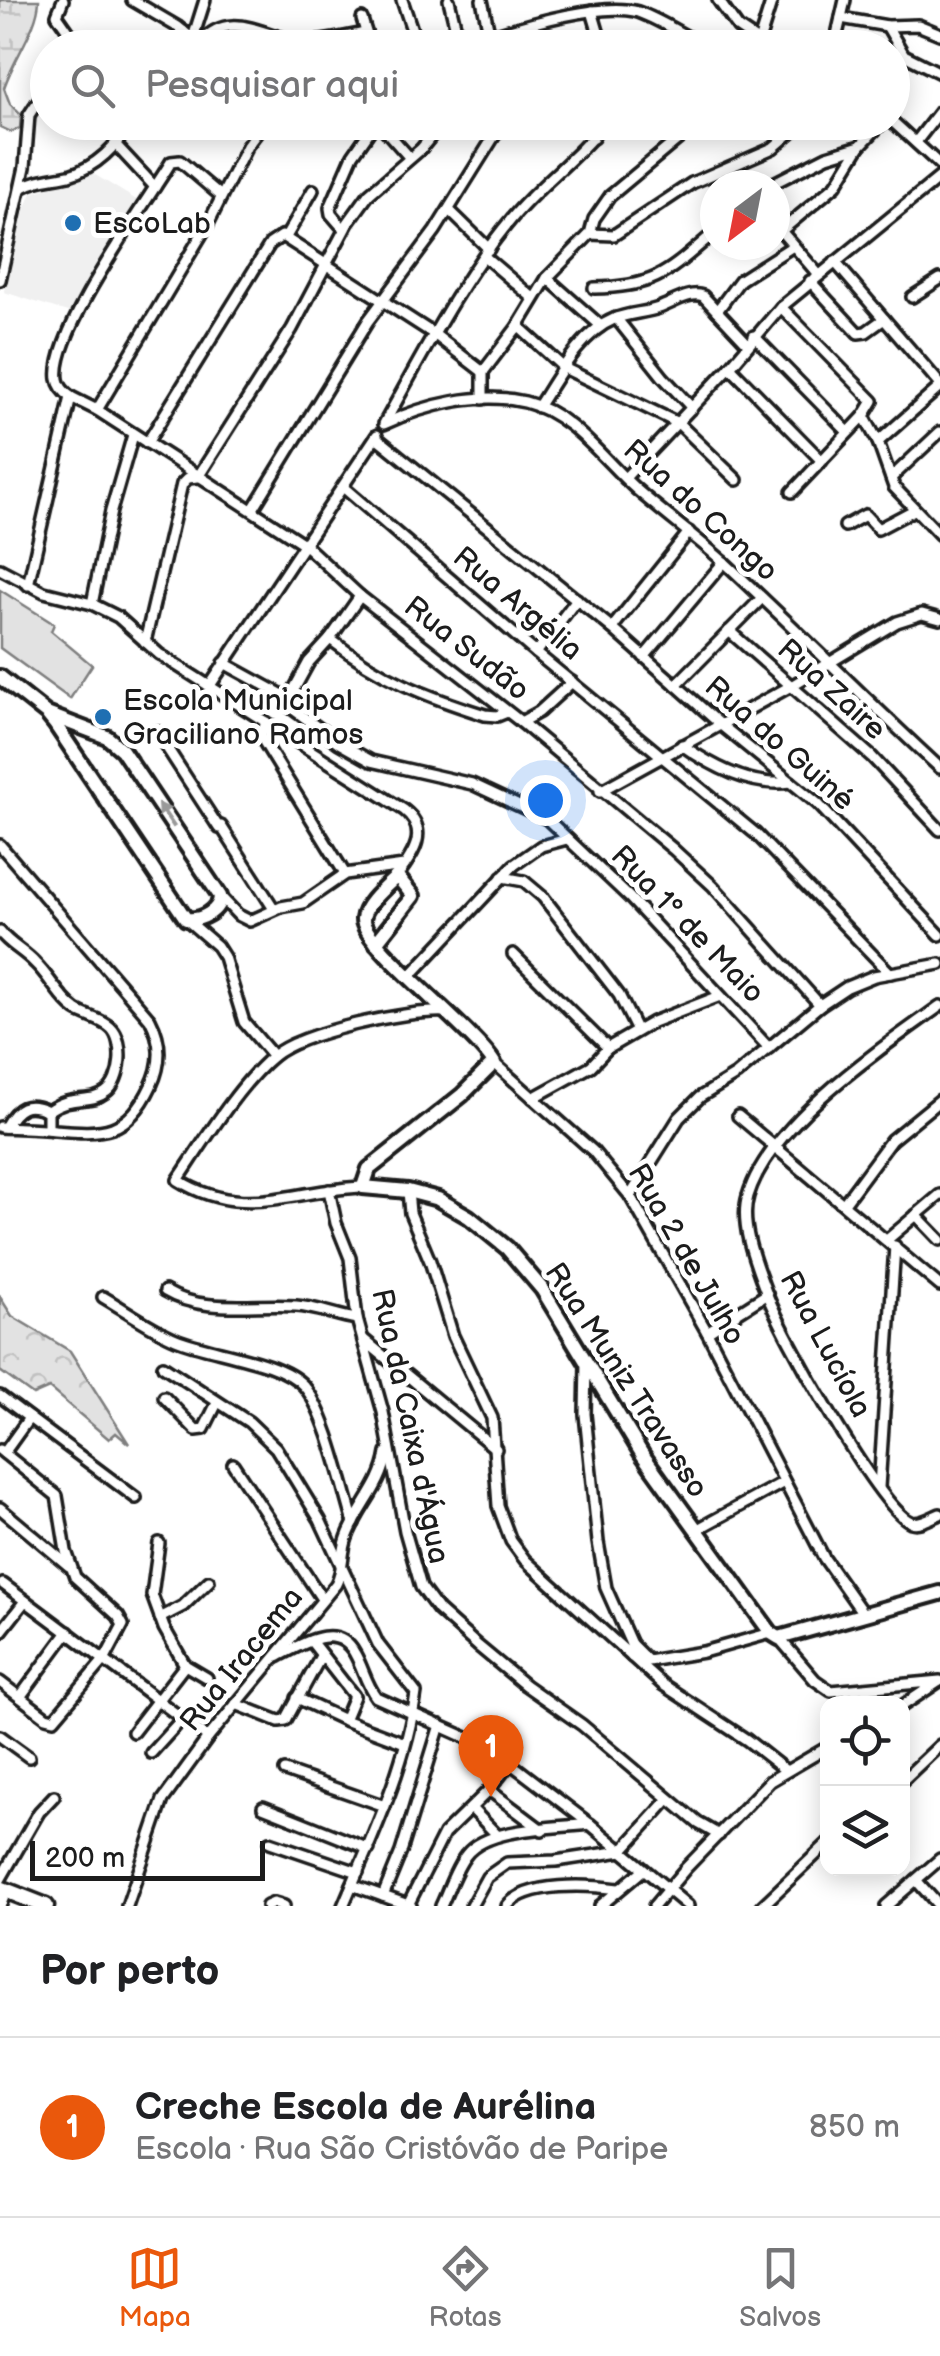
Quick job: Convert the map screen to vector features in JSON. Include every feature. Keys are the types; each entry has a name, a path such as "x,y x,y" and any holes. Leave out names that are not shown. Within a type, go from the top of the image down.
{"main road":[{"path":"2,1886 46,1906"}],"street":[{"path":"63,0 57,14 68,30"},
{"path":"132,0 181,30"},
{"path":"200,30 205,0"},
{"path":"402,0 412,30"},
{"path":"449,0 454,30"},
{"path":"482,0 488,30"},
{"path":"639,12 642,0"},
{"path":"718,0 740,30"},
{"path":"762,30 772,0"},
{"path":"838,30 842,1"},
{"path":"516,30 592,10 619,9 639,12 671,30"},
{"path":"592,10 598,30"},
{"path":"841,18 887,26 918,24 940,34"},
{"path":"362,19 365,30"},
{"path":"214,30 222,26 265,30"},
{"path":"887,26 889,30"},
{"path":"910,58 940,73"},
{"path":"916,142 940,111"},
{"path":"0,280 21,188 30,115"},
{"path":"910,137 940,165"},
{"path":"21,188 92,166 118,140"},
{"path":"97,410 208,224 252,140"},
{"path":"344,229 330,208 353,155 364,140"},
{"path":"394,140 410,158"},
{"path":"145,642 182,484 188,478 198,477 292,329 344,229 369,194 426,140"},
{"path":"253,509 382,300 449,210 492,140"},
{"path":"210,687 376,437 434,334 487,253 523,205 591,140"},
{"path":"483,400 483,372 518,326 547,278 590,234 601,207 622,184 678,140"},
{"path":"590,234 614,235 692,183 772,148 782,140"},
{"path":"790,224 836,186 866,140"},
{"path":"115,144 154,187"},
{"path":"790,175 827,156 860,146"},
{"path":"28,585 70,397 58,378 70,331 171,162 177,160 222,196"},
{"path":"625,478 781,307 940,178"},
{"path":"286,237 312,190"},
{"path":"449,210 533,298"},
{"path":"148,443 270,244 280,237 286,237 434,334 483,372"},
{"path":"790,242 855,331 866,332 884,319"},
{"path":"594,288 652,280 678,266 700,246"},
{"path":"717,311 740,280 793,246"},
{"path":"835,262 940,386 878,442"},
{"path":"547,278 601,326"},
{"path":"912,297 940,279"},
{"path":"538,407 564,368 601,326 698,294 848,432"},
{"path":"781,307 872,399 873,405 792,492"},
{"path":"616,318 692,408"},
{"path":"518,326 564,368 678,422 738,480"},
{"path":"730,367 822,461"},
{"name":"Rua Sudão","path":"70,397 97,410 304,544 360,596 520,722 704,876 820,1005"},
{"name":"Rua do Congo","path":"384,424 428,407 483,400 524,402 538,407 583,436 625,478 724,562 940,768"},
{"path":"864,416 891,478 914,510 940,535"},
{"path":"891,478 940,432"},
{"path":"92,604 132,435"},
{"name":"Rua do Guiné","path":"376,437 612,628 791,782 872,860 940,936"},
{"name":"Rua Argélia","path":"343,487 756,834 890,973"},
{"path":"846,526 863,515 878,529 914,510"},
{"path":"612,628 689,532"},
{"path":"644,658 724,562"},
{"path":"0,569 28,585 92,604 124,621 145,642 210,687 410,815 418,826 419,838 401,870"},
{"path":"289,702 309,662 360,596"},
{"path":"676,685 762,598"},
{"path":"536,653 577,600"},
{"path":"600,791 897,622 922,614 940,619"},
{"name":"Rua Zaire","path":"730,631 872,757 939,828"},
{"path":"330,639 376,673 401,684 485,714 497,716 506,712"},
{"name":"Rua 1º de Maio","path":"224,663 289,702 340,743 371,761 478,786 547,820 630,898 768,1048"},
{"path":"0,676 46,714 186,919 217,946 244,1022 273,1056 304,1042 388,1016 448,1012"},
{"path":"520,722 539,712 572,682"},
{"path":"46,714 116,742 220,896 238,915 250,921 302,903 344,874 401,870"},
{"path":"266,722 261,737 344,874"},
{"path":"156,731 274,910"},
{"path":"682,745 718,768 768,784 791,782"},
{"path":"409,978 502,877 532,852 567,838"},
{"path":"0,845 150,1019 160,1046 156,1075 128,1121 102,1132 2,1127"},
{"path":"376,943 413,896 401,870"},
{"name":"Rua 2 de Julho","path":"401,870 366,911 364,924 409,978 593,1151 630,1196 824,1558 864,1615"},
{"path":"502,877 524,881 544,897 618,994 636,1030"},
{"path":"186,919 205,916 219,905 220,896"},
{"path":"0,932 34,961 74,1008 109,1026 118,1042 118,1074 109,1090 95,1097 68,1099 48,1111"},
{"path":"513,954 606,1045"},
{"path":"630,1196 679,1118 700,1097 736,1075 820,1005 847,987 890,973 940,964"},
{"path":"533,1098 591,1066 606,1045 720,996"},
{"name":"Rua Lucíola","path":"940,1006 849,1074 774,1146 751,1188 745,1211 766,1294 844,1435 879,1487 913,1522 940,1514"},
{"name":"Rua Muniz Travasso","path":"273,1056 239,1094 178,1180 232,1200 266,1202 363,1188 408,1191 453,1206 507,1248 542,1289 642,1454 775,1635 814,1680 832,1692 940,1680"},
{"path":"363,1188 369,1169 462,1095 494,1062"},
{"path":"844,1202 890,1140 940,1100"},
{"path":"2,1127 18,1108 35,1106 48,1111"},
{"path":"48,1111 48,1129"},
{"path":"738,1116 940,1286"},
{"name":"Rua da Caixa d'Água","path":"329,1190 352,1265 357,1318 389,1444 414,1568 427,1597 525,1685 582,1724 669,1799 719,1835"},
{"path":"408,1191 410,1213 454,1336 492,1418 498,1506 511,1542 525,1560 632,1657 686,1701 747,1740 784,1770"},
{"path":"879,1487 891,1242 940,1195"},
{"path":"916,1215 940,1240"},
{"path":"164,1291 186,1301 294,1305 357,1318"},
{"path":"706,1332 766,1294"},
{"path":"102,1297 170,1337 275,1368 302,1384 322,1420 354,1523"},
{"path":"363,1338 496,1449"},
{"path":"586,1362 585,1414 602,1572 631,1644 632,1657"},
{"path":"163,1366 250,1422 276,1448 312,1506 378,1644 416,1692 385,1806 344,1906"},
{"path":"0,1396 136,1498"},
{"path":"164,1397 181,1418 202,1431 216,1403"},
{"path":"0,1682 53,1719 104,1659 122,1627 116,1613 81,1585 70,1566 57,1496 2,1452 30,1418"},
{"name":"Rua Iracema","path":"128,1906 163,1800 208,1738 336,1584 344,1549 354,1523 382,1476 389,1444"},
{"path":"233,1464 322,1598"},
{"path":"696,1530 784,1482"},
{"path":"2,1513 70,1566"},
{"path":"159,1543 152,1591 160,1618 185,1665 207,1678"},
{"path":"160,1618 183,1606 209,1581"},
{"path":"3,1584 208,1738"},
{"path":"631,1644 648,1661 703,1652 940,1593"},
{"path":"0,1633 25,1601"},
{"path":"20,1697 68,1632"},
{"path":"271,1660 311,1641 335,1636 356,1656 376,1698 476,1739 511,1762 688,1906"},
{"path":"311,1641 354,1696 344,1720"},
{"path":"356,1656 378,1644"},
{"path":"236,1704 283,1722 321,1656"},
{"path":"133,1732 185,1665"},
{"path":"910,1701 940,1680"},
{"path":"297,1698 405,1743"},
{"path":"151,1752 182,1719"},
{"path":"383,1896 401,1852 440,1725"},
{"path":"0,1736 30,1757"},
{"path":"654,1906 667,1888 784,1770 820,1751"},
{"path":"910,1773 938,1751"},
{"path":"352,1884 404,1905 444,1834 490,1790 511,1762"},
{"path":"286,1771 385,1806"},
{"path":"490,1790 542,1830"},
{"path":"0,1906 2,1886 39,1812 54,1796"},
{"path":"471,1906 486,1876 506,1863 556,1861 622,1850 669,1799"},
{"path":"262,1807 368,1849"},
{"path":"470,1808 497,1835"},
{"path":"441,1906 466,1855 478,1844 497,1835 590,1824"},
{"path":"270,1842 358,1872"},
{"path":"762,1906 820,1850"},
{"path":"886,1906 940,1860"},
{"path":"600,1906 643,1870"},
{"path":"916,1880 939,1906"},
{"path":"508,1906 525,1892 618,1889"},
{"path":"266,1906 274,1902 284,1906"}],"shaded area":[{"name":"EscoLab","path":"92,173 138,201 74,314 4,292 10,245 32,193"}],"green space":[{"path":"0,0 39,0 38,11 4,88 10,104 21,115 20,128 11,132 0,127"},
{"path":"0,590 54,624 51,631 92,665 70,699 0,648"},
{"path":"0,1297 12,1316 70,1351 129,1444 116,1433 109,1439 49,1388 33,1395 0,1371"}],"place":[{"name":"EscoLab","path":"73,223"},
{"name":"Escola Municipal Graciliano Ramos","path":"103,717"},
{"name":"Creche Escola de Aurélina","path":"491,1797"}]}
